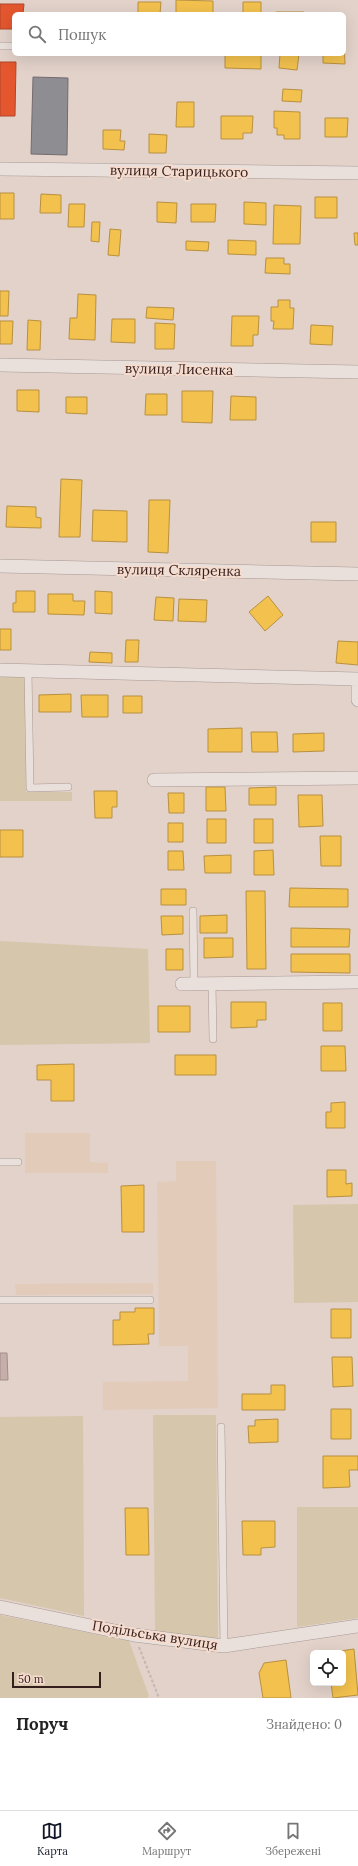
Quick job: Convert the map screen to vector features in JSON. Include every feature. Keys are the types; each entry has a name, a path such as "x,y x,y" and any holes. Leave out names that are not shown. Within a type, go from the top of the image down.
{"street":[{"name":"вулиця Старицького","path":"0,169 358,174"},
{"name":"вулиця Лисенка","path":"0,365 358,372"},
{"name":"вулиця Скляренка","path":"0,566 358,574"},
{"path":"0,670 358,679 358,700"},
{"path":"154,780 358,778"},
{"path":"188,984 358,982"},
{"name":"Подільська вулиця","path":"0,1607 134,1635 224,1646 358,1626"}],"lane":[{"path":"0,46 10,46"},
{"path":"28,671 30,788 68,787"},
{"path":"188,984 193,911"},
{"path":"212,984 213,1039"},
{"path":"0,1162 18,1162"},
{"path":"0,1300 150,1300"},
{"path":"222,1427 224,1646"}],"path":[{"path":"134,1635 158,1697"}],"shaded area":[{"path":"0,676 25,677 26,792 72,792 72,801 0,801"},
{"path":"0,941 148,949 150,1043 0,1045"},
{"path":"25,1133 90,1133 90,1162 108,1163 108,1173 25,1173"},
{"path":"176,1161 216,1161 218,1408 103,1410 103,1382 188,1381 188,1346 159,1346 157,1182 176,1181"},
{"path":"358,1204 358,1302 294,1303 293,1205"},
{"path":"153,1283 153,1294 16,1295 15,1284"},
{"path":"153,1415 216,1415 218,1639 155,1631"},
{"path":"83,1416 84,1616 0,1598 0,1417"},
{"path":"297,1507 358,1507 358,1618 297,1627"},
{"path":"0,1615 129,1641 149,1696 147,1698 0,1698"}],"building: Житло":[{"path":"176,0 213,1 213,12 176,12"},
{"path":"138,2 161,2 160,12 138,12"},
{"path":"243,2 261,2 261,12 243,12"},
{"path":"225,56 261,56 261,69 225,68"},
{"path":"280,56 299,56 297,70 279,68"},
{"path":"323,56 345,56 345,64 323,63"},
{"path":"283,89 302,90 301,102 282,101"},
{"path":"177,102 194,102 194,127 176,127"},
{"path":"274,111 300,112 300,139 284,139 284,135 277,135 277,128 274,128"},
{"path":"221,116 253,116 252,133 243,133 243,139 221,139"},
{"path":"325,118 348,118 347,137 325,137"},
{"path":"103,130 121,130 120,141 125,141 124,150 103,149"},
{"path":"149,134 167,135 166,153 149,153"},
{"path":"0,193 14,193 14,219 0,219"},
{"path":"41,194 61,195 61,213 40,213"},
{"path":"315,197 337,197 337,218 315,218"},
{"path":"157,202 177,203 176,223 157,222"},
{"path":"244,202 266,203 266,225 244,224"},
{"path":"69,204 85,204 84,227 68,227"},
{"path":"191,204 216,204 215,222 191,222"},
{"path":"274,205 301,206 300,244 273,244"},
{"path":"92,222 100,222 99,242 91,241"},
{"path":"110,229 121,230 119,256 108,255"},
{"path":"354,233 358,233 358,245 355,245"},
{"path":"228,240 256,241 256,255 228,254"},
{"path":"186,241 209,242 208,251 186,250"},
{"path":"266,258 284,258 284,264 290,264 290,274 265,273"},
{"path":"0,291 9,291 8,316 0,316"},
{"path":"78,294 96,295 95,340 69,339 70,318 77,318"},
{"path":"278,300 290,300 290,308 294,308 293,329 273,329 274,321 271,321 271,307 278,307"},
{"path":"147,307 174,308 173,320 146,318"},
{"path":"232,316 259,316 258,335 253,335 253,346 231,346"},
{"path":"112,319 135,319 135,343 111,342"},
{"path":"28,320 41,321 40,350 27,350"},
{"path":"0,321 13,321 12,344 0,344"},
{"path":"155,323 175,324 174,349 155,349"},
{"path":"311,325 333,326 332,345 310,344"},
{"path":"17,390 39,390 39,412 17,411"},
{"path":"182,391 213,391 212,423 182,422"},
{"path":"146,394 167,394 167,415 145,415"},
{"path":"231,396 256,397 256,420 230,420"},
{"path":"66,397 87,397 87,414 66,413"},
{"path":"61,479 82,480 80,537 59,537"},
{"path":"149,500 170,500 168,553 148,552"},
{"path":"7,506 36,507 36,517 41,518 41,528 6,527"},
{"path":"93,510 127,511 127,542 92,541"},
{"path":"311,522 336,522 336,542 311,542"},
{"path":"16,591 35,591 35,612 13,612 13,603 16,603"},
{"path":"95,591 112,592 112,614 95,613"},
{"path":"48,594 73,594 73,601 85,601 84,615 48,614"},
{"path":"268,596 283,615 265,631 249,612"},
{"path":"156,597 174,598 173,621 154,620"},
{"path":"179,599 207,600 206,622 178,621"},
{"path":"0,629 11,629 11,650 0,650"},
{"path":"126,640 139,640 138,662 125,662"},
{"path":"338,641 358,642 358,665 336,663"},
{"path":"90,652 112,653 112,663 89,662"},
{"path":"71,694 71,712 39,712 39,695"},
{"path":"81,695 108,695 108,717 82,717"},
{"path":"123,696 142,696 142,713 123,713"},
{"path":"242,728 242,752 208,752 208,729"},
{"path":"251,732 277,732 278,752 252,752"},
{"path":"324,733 324,751 293,752 293,734"},
{"path":"206,787 225,787 226,811 206,811"},
{"path":"276,787 276,805 249,805 249,788"},
{"path":"94,791 117,791 117,807 112,807 112,818 95,818"},
{"path":"168,793 184,793 184,813 169,813"},
{"path":"298,795 322,795 323,826 299,827"},
{"path":"207,819 226,819 226,843 207,843"},
{"path":"254,819 273,819 273,843 254,843"},
{"path":"168,823 183,823 183,842 168,842"},
{"path":"0,830 23,830 23,857 0,857"},
{"path":"320,836 341,836 341,866 321,866"},
{"path":"273,850 274,875 254,875 254,851"},
{"path":"168,851 183,851 184,870 168,870"},
{"path":"231,855 231,873 205,873 204,856"},
{"path":"290,888 348,889 348,907 289,907"},
{"path":"161,889 186,889 186,905 161,905"},
{"path":"246,891 265,891 266,969 247,969"},
{"path":"227,915 227,933 200,933 200,916"},
{"path":"161,916 183,916 183,934 162,935"},
{"path":"291,928 350,929 349,947 291,947"},
{"path":"204,938 233,938 233,957 204,958"},
{"path":"166,949 183,949 183,970 166,970"},
{"path":"291,954 350,954 350,973 291,972"},
{"path":"231,1002 266,1002 266,1020 257,1020 257,1027 231,1028"},
{"path":"323,1003 342,1003 342,1031 323,1031"},
{"path":"158,1006 190,1006 190,1032 158,1032"},
{"path":"321,1046 345,1046 346,1071 321,1071"},
{"path":"175,1055 216,1055 216,1075 175,1075"},
{"path":"74,1064 74,1101 51,1101 51,1080 37,1080 37,1065"},
{"path":"345,1102 345,1128 326,1128 326,1112 331,1112 331,1103"},
{"path":"327,1170 346,1170 346,1184 352,1183 352,1196 327,1197"},
{"path":"144,1185 144,1232 122,1232 121,1186"},
{"path":"135,1308 154,1308 154,1334 148,1334 149,1344 113,1345 113,1320 120,1320 120,1312 135,1312"},
{"path":"331,1309 351,1309 351,1338 331,1338"},
{"path":"332,1357 352,1357 353,1386 333,1387"},
{"path":"271,1385 285,1385 285,1410 242,1410 242,1394 271,1394"},
{"path":"331,1409 351,1409 351,1439 331,1439"},
{"path":"278,1419 278,1442 249,1443 248,1426 255,1426 255,1420"},
{"path":"323,1456 358,1456 358,1470 349,1470 350,1487 323,1488"},
{"path":"125,1508 148,1508 149,1555 126,1555"},
{"path":"242,1521 275,1521 275,1547 261,1548 261,1555 243,1555"},
{"path":"354,1649 358,1695 333,1698 331,1686 346,1686 346,1650"},
{"path":"286,1660 291,1698 263,1698 259,1673 264,1663"}],"building: Торгівля":[{"path":"0,4 24,4 23,12 12,12 12,29 0,29"},
{"path":"0,62 16,62 15,116 0,116"}],"building: Промзона":[{"path":"33,77 68,78 67,155 31,154"}],"building: Інше":[{"path":"0,1353 7,1353 8,1380 0,1380"}]}
